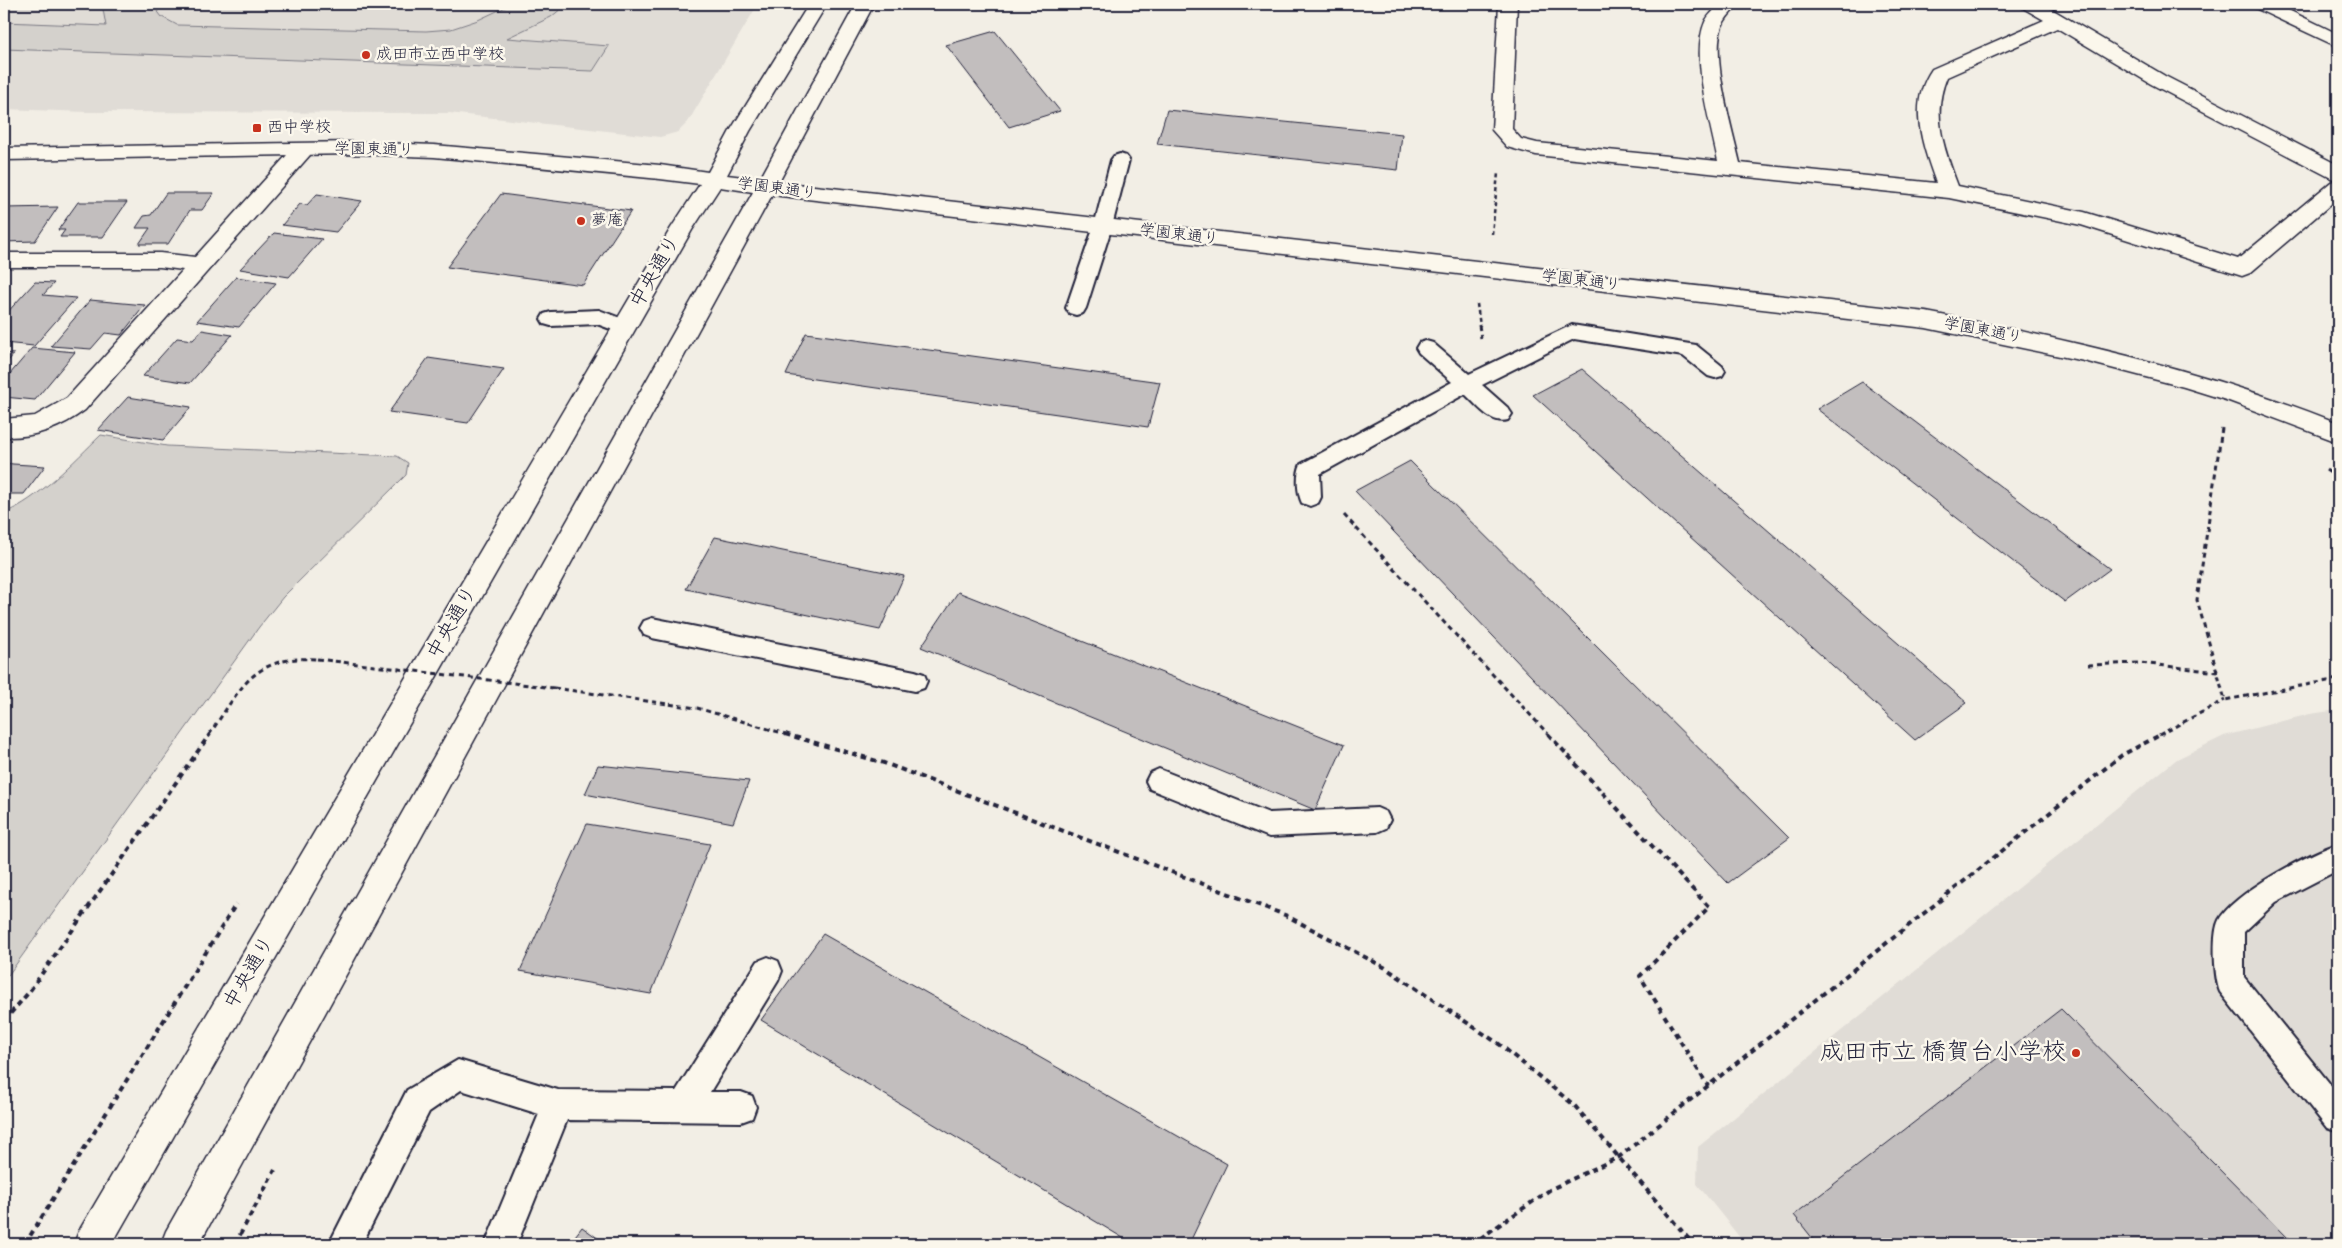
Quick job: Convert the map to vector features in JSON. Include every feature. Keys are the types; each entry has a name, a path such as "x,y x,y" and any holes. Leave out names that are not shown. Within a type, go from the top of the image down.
{"street":[{"name":"中央通り","path":"92,1244 624,327 818,4"},
{"path":"179,1244 766,187 865,4"},
{"path":"1508,4 1502,130 1514,143 1536,149 1730,167 1949,191 2084,219 2242,268 2338,187"},
{"path":"1729,4 1720,14 1711,32 1708,57 1730,167"},
{"path":"2030,4 2158,80 2338,173"},
{"path":"2262,4 2338,41"},
{"path":"1949,191 1929,129 1927,104 1931,86 1939,73 2057,21"},
{"name":"学園東通り","path":"4,154 354,148 434,151 660,172 823,196 1926,320 2054,344 2198,381 2286,410 2338,433"},
{"path":"4,428 34,426 59,418 76,404 303,150"},
{"path":"4,260 160,260 198,266"}],"lane":[{"path":"1076,308 1103,226 1107,204 1120,160"},
{"path":"551,319 599,317 624,327"},
{"path":"1310,497 1309,470 1468,383 1572,332 1689,350 1715,371"},
{"path":"1426,348 1501,414"},
{"path":"652,628 915,681"},
{"path":"1159,781 1268,825 1377,820"},
{"path":"2338,856 2266,893 2230,927 2230,982 2338,1118"},
{"path":"684,1106 768,971"},
{"path":"345,1244 418,1100 458,1075 558,1105 741,1107"},
{"path":"501,1244 558,1105"}],"path":[{"path":"1491,239 1502,130"},
{"path":"1477,303 1481,343"},
{"path":"2222,426 2197,600 2225,700"},
{"path":"2322,466 2338,478"},
{"path":"1342,513 1709,907 1640,976 1708,1086"},
{"path":"4,1021 29,992 246,682 266,665 289,657 316,659 554,688 697,708 884,763 1285,915 1384,967 1499,1044 1574,1105 1693,1244"},
{"path":"2088,665 2140,662 2218,672"},
{"path":"380,671 385,663"},
{"path":"1472,1244 1551,1189 1619,1157 2122,755 2225,700 2338,679"},
{"path":"530,692 535,683"},
{"path":"25,1244 239,899"},
{"path":"235,1244 277,1165"}],"shaded area":[{"name":"成田市立西中学校","path":"4,4 758,4 688,122 678,132 660,137 449,113 87,112 4,109"},
{"path":"102,4 152,4 162,17 177,25 426,31 451,29 478,20 512,4 567,4 551,17 507,38 609,46 593,71 4,49 4,22 106,26"},
{"path":"101,435 167,446 397,456 408,463 406,475 283,597 259,627 4,981 4,513 30,499 43,489"},
{"name":"成田市立 橋賀台小学校","path":"2338,710 2338,1244 1745,1244 1697,1184 1698,1147 2177,759 2224,736 2310,714"}],"building":[{"path":"995,31 1060,111 1009,127 946,45"},
{"path":"1167,110 1402,134 1398,170 1157,144"},
{"path":"166,193 214,193 202,210 190,210 168,244 139,244 150,228 136,228 144,216 151,215"},
{"path":"317,194 362,201 336,232 282,225 300,204 307,205"},
{"path":"501,194 631,211 583,285 447,267"},
{"path":"78,202 127,202 103,237 60,237 65,230 58,230"},
{"path":"58,207 35,241 4,242 4,208"},
{"path":"274,233 322,239 289,277 240,269"},
{"path":"236,277 276,283 239,327 197,321"},
{"path":"35,282 54,283 43,295 76,298 34,346 4,343 4,316"},
{"path":"90,300 145,305 121,335 105,333 91,349 51,346"},
{"path":"202,330 232,335 190,383 143,376 177,338 193,340"},
{"path":"806,333 1160,382 1148,427 786,375"},
{"path":"32,348 75,352 35,400 4,397 4,381"},
{"path":"4,353 14,354 4,366"},
{"path":"428,358 504,369 468,423 389,412"},
{"path":"1582,369 1967,703 1915,740 1533,395"},
{"path":"1862,382 2110,569 2065,602 1817,409"},
{"path":"128,397 191,407 163,440 98,430"},
{"path":"1410,461 1789,838 1728,883 1355,491"},
{"path":"4,463 45,466 24,494 10,494 4,503"},
{"path":"715,537 904,576 880,630 686,589"},
{"path":"958,592 1344,745 1315,810 921,647"},
{"path":"598,765 749,781 733,823 585,794"},
{"path":"587,824 710,844 651,994 520,971"},
{"path":"823,934 1227,1164 1189,1244 1133,1244 761,1020"},
{"path":"2061,1009 2293,1244 1817,1244 1794,1215"},
{"path":"582,1227 606,1244 569,1244"}],"place":[{"name":"成田市立西中学校","path":"366,55"},
{"name":"西中学校","path":"257,128"},
{"name":"夢庵","path":"581,221"},
{"name":"成田市立 橋賀台小学校","path":"2076,1053"}]}
